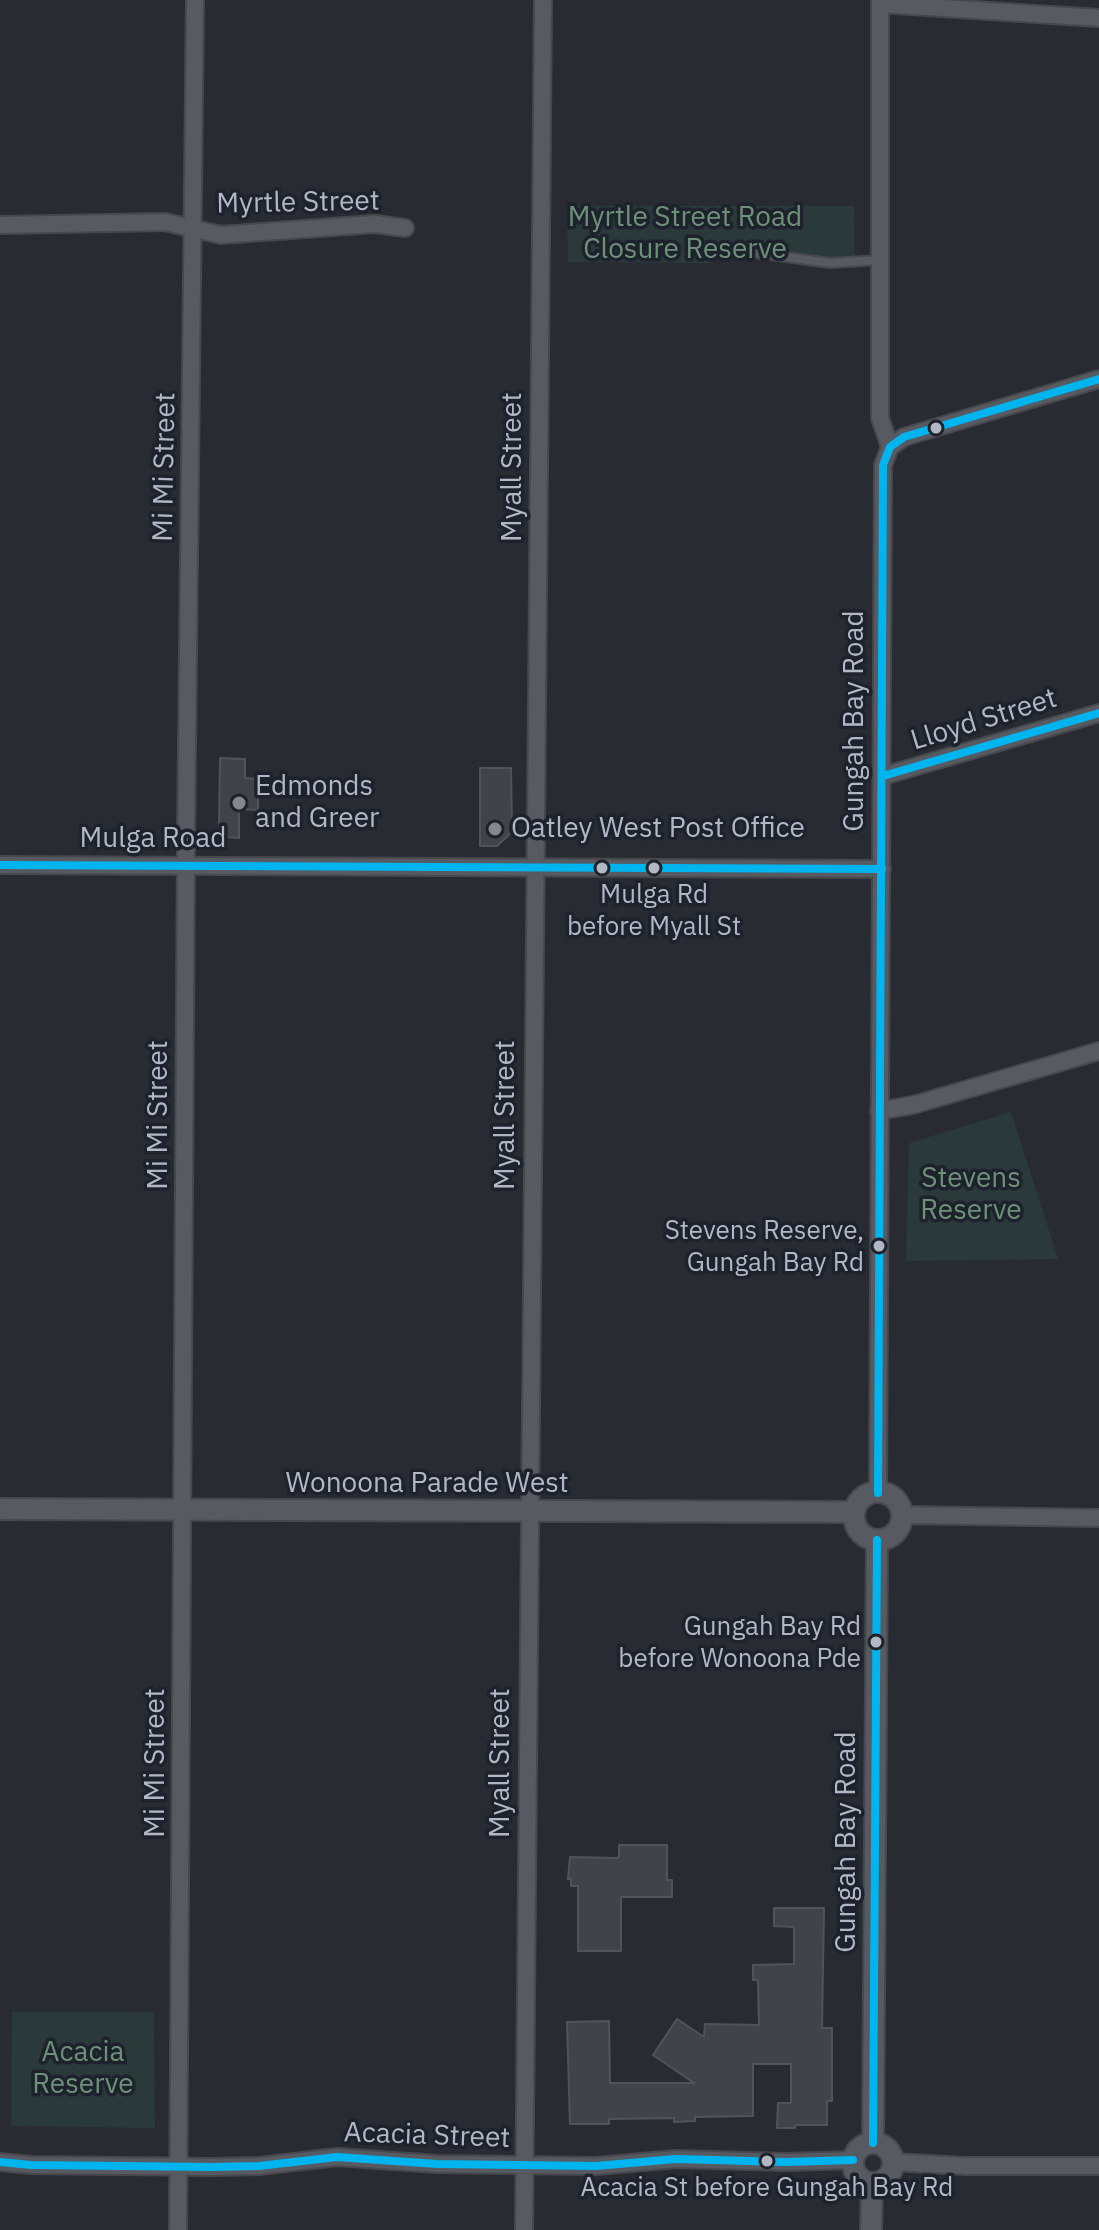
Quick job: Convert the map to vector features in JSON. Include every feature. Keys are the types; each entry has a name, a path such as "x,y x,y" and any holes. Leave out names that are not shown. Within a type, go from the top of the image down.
{"street":[{"name":"Mi Mi Street","path":"178,2230 186,865 195,0"},
{"name":"Myall Street","path":"524,2230 543,0"},
{"path":"880,2 1099,18"},
{"name":"Gungah Bay Road","path":"878,1493 883,465 890,447 880,418 880,2"},
{"name":"Myrtle Street","path":"0,225 165,222 221,235 375,224 405,228"},
{"path":"890,447 904,437 1099,379"},
{"name":"Lloyd Street","path":"883,776 1099,713"},
{"name":"Mulga Road","path":"0,865 882,869"},
{"path":"879,1111 913,1105 1099,1051"},
{"path":"878,1493 897,1502 902,1515 898,1530 885,1539 877,1540 859,1531 854,1512 860,1500 878,1493"},
{"name":"Wonoona Parade West","path":"0,1509 854,1512"},
{"path":"902,1515 1099,1518"},
{"name":"Gungah Bay Road","path":"873,2143 877,1540"},
{"path":"873,2143 887,2149 893,2169 885,2180 872,2184 859,2179 853,2160 860,2148 873,2143"},
{"name":"Acacia Street","path":"0,2162 31,2165 259,2166 337,2157 437,2164 614,2166 676,2159 853,2160"},
{"path":"893,2162 966,2166 1099,2166"},
{"path":"871,2230 872,2184"}],"lane":[{"path":"757,253 830,263 881,259"}],"green space":[{"name":"Myrtle Street Road Closure Reserve","path":"567,206 854,206 855,270 845,261 711,259 711,263 568,262"},
{"name":"Stevens Reserve","path":"1011,1112 1058,1259 906,1261 909,1143"},
{"name":"Acacia Reserve","path":"12,2012 154,2012 155,2128 11,2126"}],"building":[{"name":"Edmonds and Greer","path":"220,758 245,759 245,778 258,779 258,810 239,809 239,838 226,837 219,830"},
{"path":"480,768 511,768 512,832 497,846 480,846"},
{"path":"619,1845 667,1845 667,1880 672,1880 672,1897 621,1897 621,1951 578,1951 578,1886 571,1886 571,1879 568,1879 570,1857 616,1858 619,1857"},
{"path":"774,1908 824,1908 822,2028 832,2028 832,2101 827,2101 827,2125 777,2128 778,2103 791,2103 791,2064 753,2064 753,2116 695,2117 695,2121 674,2122 674,2118 609,2119 609,2124 570,2124 567,2022 609,2021 610,2083 694,2083 653,2055 677,2019 704,2037 705,2024 759,2025 758,1980 753,1980 753,1965 794,1964 794,1927 774,1926"}],"transit line":[{"path":"878,1493 883,465 890,447 904,437 1099,379"},
{"path":"883,776 1099,713"},
{"path":"0,865 882,869"},
{"path":"873,2143 877,1540"},
{"path":"0,2162 211,2167 259,2166 337,2157 437,2164 596,2166 676,2159 853,2160"}],"place":[{"name":"Edmonds and Greer","path":"239,803"},
{"name":"Oatley West Post Office","path":"495,829"},
{"name":"Mulga Rd before Myall St","path":"654,868"},
{"name":"Stevens Reserve, Gungah Bay Rd","path":"879,1246"},
{"name":"Gungah Bay Rd before Wonoona Pde","path":"876,1642"},
{"name":"Acacia St before Gungah Bay Rd","path":"767,2161"}]}
